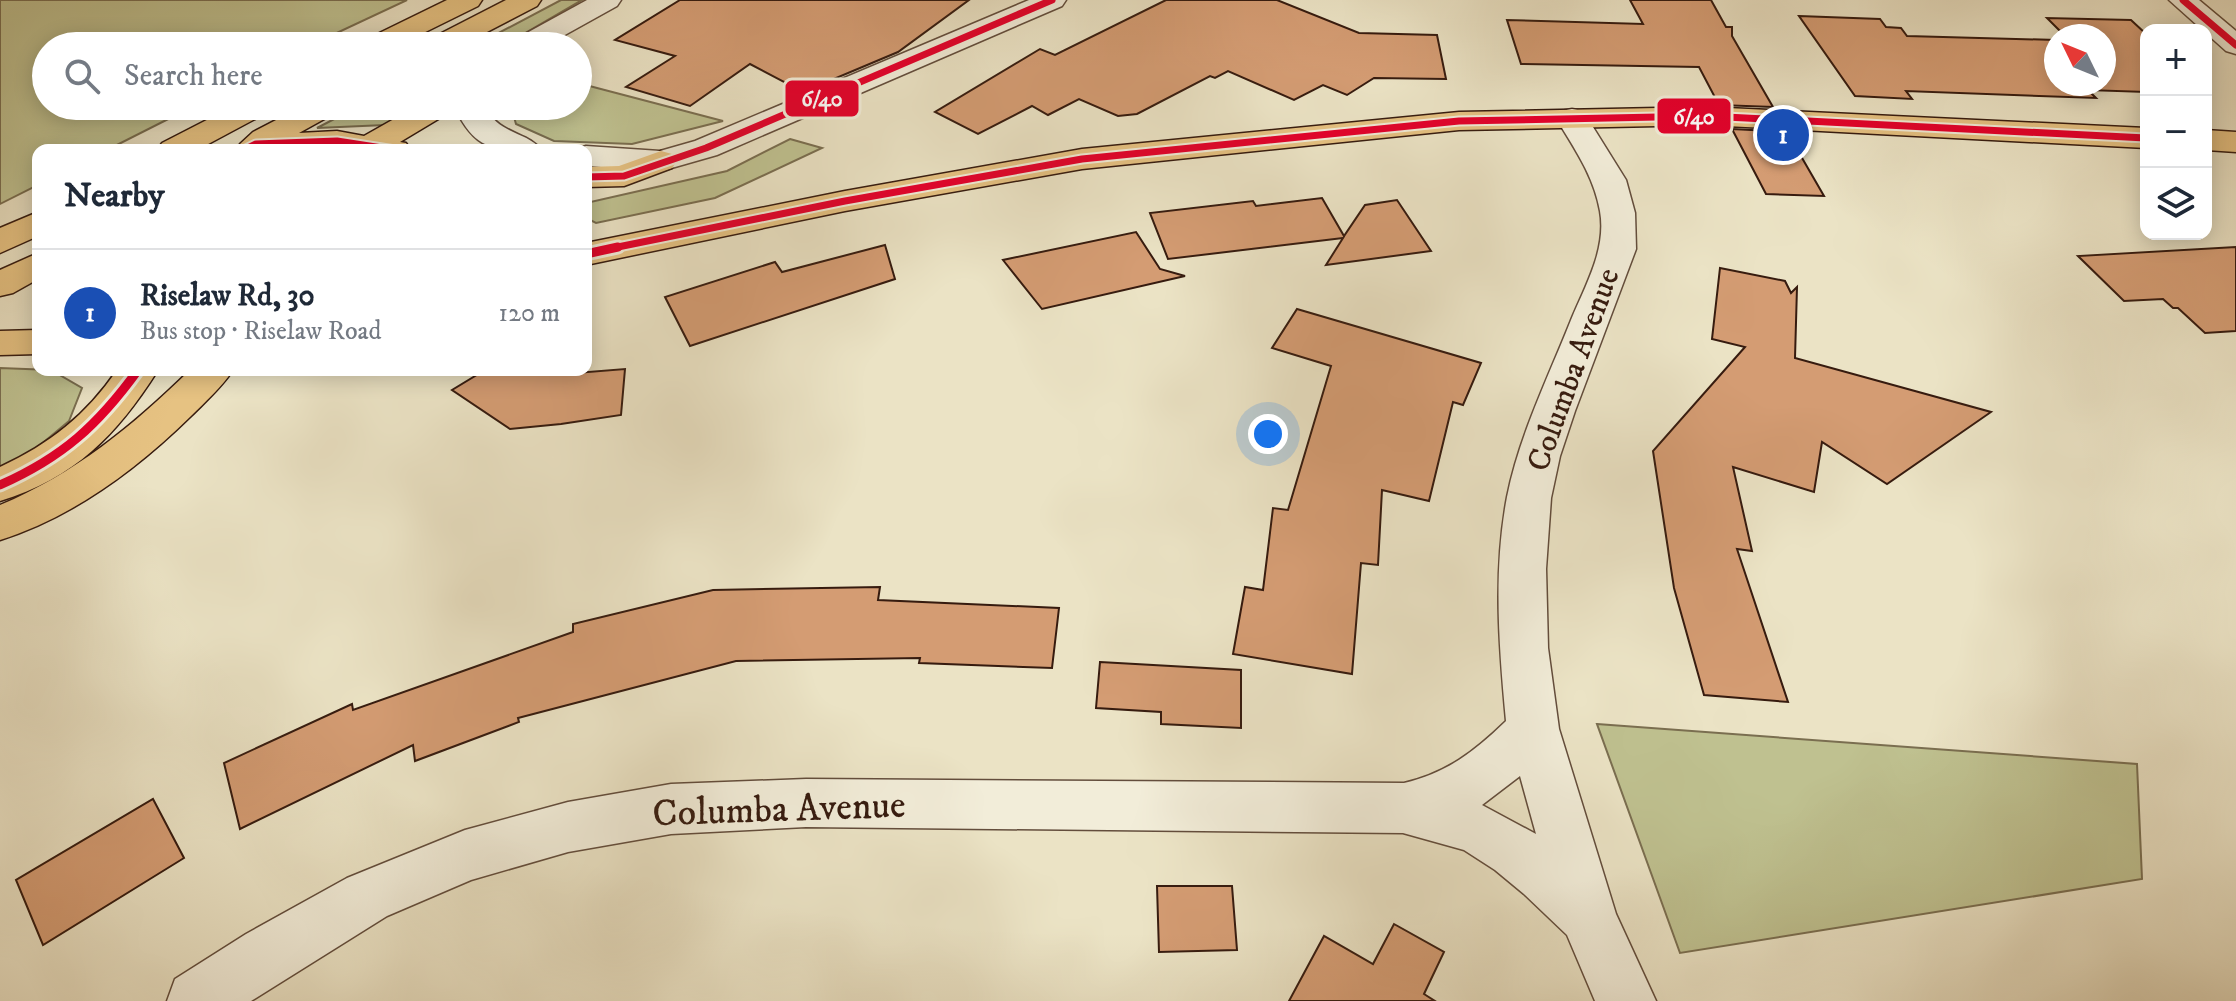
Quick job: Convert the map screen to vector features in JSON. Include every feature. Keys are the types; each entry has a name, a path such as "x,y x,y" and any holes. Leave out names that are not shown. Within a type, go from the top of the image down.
{"main road":[{"path":"403,32 468,0"},
{"path":"464,32 527,0"},
{"path":"592,253 860,198 1082,159 1431,123 1706,116 2140,138"},
{"path":"184,144 230,120"},
{"path":"256,144 300,120"},
{"path":"387,144 420,120"},
{"path":"2212,140 2236,142"},
{"path":"294,144 337,141 360,144"},
{"path":"592,177 624,176 661,161"},
{"path":"0,242 32,225"},
{"path":"0,285 32,267"},
{"path":"0,343 32,342"},
{"path":"0,485 25,475 67,449 101,421 134,376"},
{"path":"0,523 65,492 111,464 154,429 207,376"}],"street":[{"path":"549,32 607,0"},
{"path":"592,156 661,161 747,132 1052,0"},
{"path":"2183,0 2236,45"},
{"name":"Columba Avenue","path":"1572,118 1609,180 1618,213 1618,249 1555,411 1539,456 1529,498 1523,569 1524,648 1533,729 1589,919 1626,1001"},
{"path":"477,120 483,130 504,144"},
{"name":"Columba Avenue","path":"197,1001 267,955 367,897 465,856 568,827 671,809 806,803 1404,808 1443,800 1483,778 1533,729"},
{"name":"Columba Avenue","path":"1404,808 1466,824 1516,852 1544,872 1589,919"}],"green space":[{"path":"0,0 407,0 339,32 32,32 32,120 166,120 119,144 32,144 32,188 0,204"},
{"path":"561,0 582,0 527,32 500,32"},
{"path":"592,87 723,121 632,144 554,141 516,124 515,120 592,120"},
{"path":"332,120 396,120 385,125 317,128"},
{"path":"790,139 822,148 715,198 596,223 592,221 592,202 727,171"},
{"path":"0,368 32,369 32,376 61,376 82,388 69,421 27,456 0,467"},
{"path":"1597,724 2137,764 2142,879 1680,953"}],"building":[{"path":"680,0 969,0 898,52 803,92 750,64 690,106 626,87 675,56 615,40"},
{"path":"1166,0 1277,0 1359,33 1437,35 1446,79 1374,78 1347,95 1323,85 1294,100 1228,71 1215,78 1210,76 1137,114 1118,116 1079,99 1048,115 1032,106 978,134 935,112 1040,49 1055,55"},
{"path":"1630,0 1711,0 1726,27 1732,27 1732,36 1773,107 1719,105 1699,67 1521,64 1507,20 1643,24"},
{"path":"1799,16 1880,19 1886,27 1901,28 1907,36 2044,40 2044,96 2096,98 1906,91 1912,99 1855,96"},
{"path":"2047,18 2131,20 2140,28 2140,92 2116,91 2116,24 2053,24"},
{"path":"1732,129 1787,132 1824,196 1766,194"},
{"path":"1322,198 1344,236 1365,205 1397,200 1431,251 1326,265 1343,238 1168,259 1150,213 1253,201 1256,206"},
{"path":"1136,232 1160,269 1185,276 1042,309 1003,260"},
{"path":"885,245 895,279 690,346 665,297 775,262 782,272"},
{"path":"2236,247 2236,331 2205,333 2178,308 2173,308 2163,299 2124,301 2078,256"},
{"path":"1720,268 1785,281 1791,293 1797,287 1795,358 1991,412 1887,484 1822,442 1814,492 1733,467 1752,551 1737,549 1788,702 1704,695 1674,588 1653,451 1745,347 1712,339"},
{"path":"1297,309 1481,363 1463,405 1453,402 1429,501 1382,490 1378,565 1361,563 1352,674 1233,654 1245,587 1263,590 1273,508 1288,510 1331,366 1272,348"},
{"path":"625,369 621,415 510,429 452,390 475,376 592,376 592,372"},
{"path":"880,587 878,600 1059,608 1052,668 919,663 920,658 736,661 518,718 519,722 415,761 413,745 240,829 224,763 352,704 353,710 573,632 573,624 713,590"},
{"path":"1100,662 1241,670 1241,728 1161,724 1161,712 1096,708"},
{"path":"153,799 184,858 43,945 16,880"},
{"path":"1157,886 1232,886 1237,950 1159,952"},
{"path":"1394,924 1444,952 1424,994 1435,1001 1289,1001 1324,936 1373,964"}],"transit line":[{"name":"6/40","path":"592,177 624,176 706,148 1052,0"},
{"name":"6/40","path":"2183,0 2236,45"},
{"name":"6/40","path":"592,253 845,201 1082,159 1459,121 1706,116 2140,138"},
{"name":"6/40","path":"256,144 337,141 356,144"},
{"name":"6/40","path":"0,485 44,463 79,439 133,376"}],"place":[{"name":"Riselaw Rd, 30","path":"1783,135"}]}
